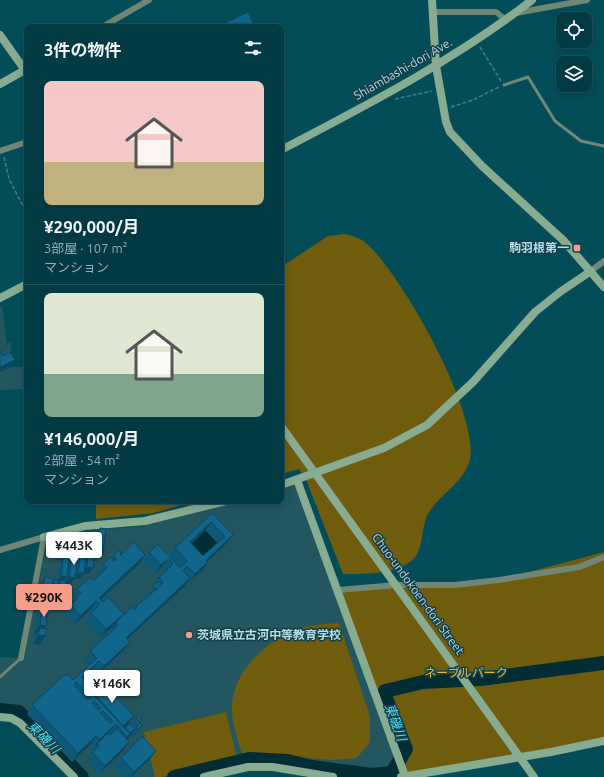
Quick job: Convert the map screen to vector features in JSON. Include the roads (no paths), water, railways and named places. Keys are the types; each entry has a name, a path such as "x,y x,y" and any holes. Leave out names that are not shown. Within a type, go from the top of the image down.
{"street":[{"path":"432,0 434,12 436,66 443,108 450,132 458,142 563,240 592,271 604,287"},
{"name":"Shiambashi-dori Ave.","path":"284,148 436,66 506,20 532,0"},
{"path":"515,13 587,0"},
{"path":"107,24 145,1"},
{"path":"434,12 496,12 506,20"},
{"path":"0,35 24,67"},
{"path":"0,84 24,71"},
{"path":"1,150 24,143"},
{"path":"284,484 384,448 427,425 473,382 535,312 560,292 592,271 604,261"},
{"path":"0,298 24,286"},
{"name":"Chuo-undokoen-dori Street","path":"284,430 534,777"},
{"path":"297,480 338,590 403,776 520,757 604,741"},
{"path":"0,550 44,536 85,526 145,521 214,504"},
{"path":"21,658 44,536"},
{"path":"338,590 396,585 455,585 499,580 579,567 604,557"},
{"path":"0,716 11,718 20,723 74,777"},
{"path":"204,777 248,767 273,767 333,777"}],"lane":[{"path":"504,85 528,77 555,121 582,141 604,146"},
{"path":"0,677 21,658"}],"waterway":[{"name":"東磯川","path":"174,777 249,759 288,761 312,767 372,775 392,773 406,749 384,693 385,691 423,682 481,679 604,663"},
{"name":"東磯川","path":"0,710 19,712 82,777"}],"place":[{"name":"駒羽根第一","path":"577,248"},
{"name":"茨城県立古河中等教育学校","path":"189,635"}],"park label":[{"name":"ネーブルパーク","path":"466,673"}]}
